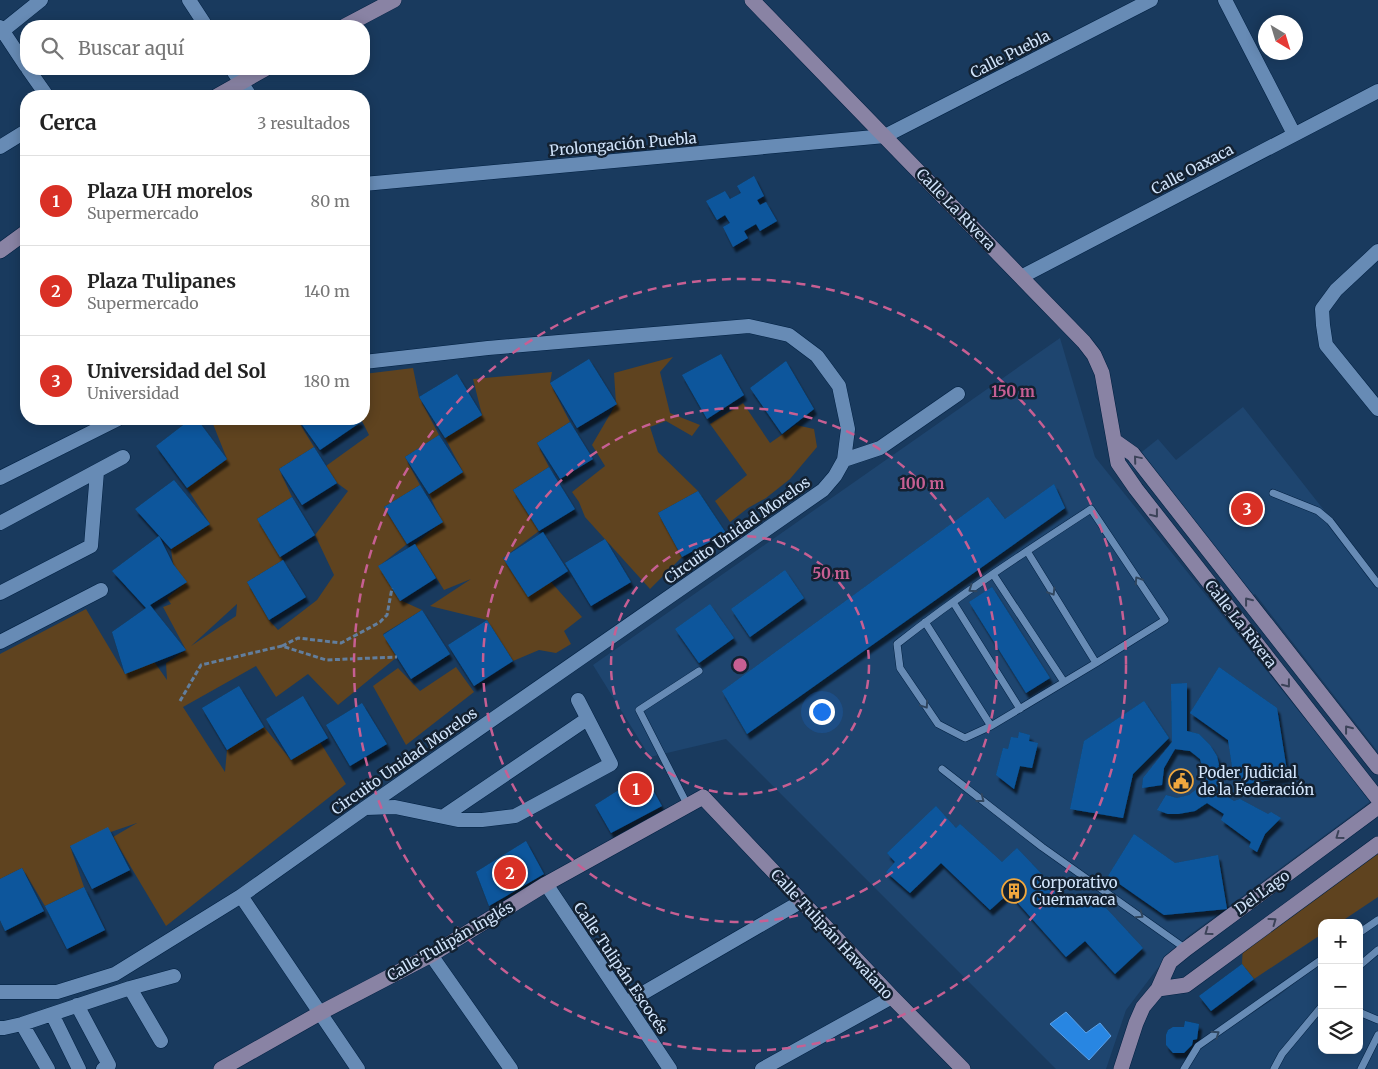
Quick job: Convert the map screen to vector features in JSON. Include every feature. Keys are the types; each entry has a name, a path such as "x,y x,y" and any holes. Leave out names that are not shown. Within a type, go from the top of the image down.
{"street":[{"path":"20,57 1,30 41,0"},
{"path":"189,0 202,20"},
{"path":"356,20 394,0"},
{"name":"Calle La Rivera","path":"752,0 1084,342 1094,355 1102,373 1116,442 1118,463 1136,490 1378,799"},
{"name":"Calle Puebla","path":"885,136 1150,0"},
{"path":"1225,0 1294,134"},
{"path":"33,75 43,90"},
{"path":"222,90 236,75 246,90"},
{"name":"Calle Oaxaca","path":"1021,277 1378,91"},
{"path":"0,148 20,135"},
{"name":"Prolongación Puebla","path":"370,183 885,136"},
{"path":"0,251 20,236"},
{"path":"1378,251 1336,290 1322,309 1322,325 1326,345 1378,409"},
{"name":"Circuito Unidad Morelos","path":"0,992 57,992 115,974 242,896 365,808 823,490 835,476 844,460 848,429 839,386 817,356 789,335 749,326 488,348 370,361"},
{"path":"844,460 880,448 958,394"},
{"path":"0,478 106,425"},
{"name":"Calle La Rivera","path":"1116,442 1133,454 1378,767"},
{"path":"0,523 123,457"},
{"path":"0,593 92,546 97,472"},
{"path":"1136,490 1151,478"},
{"path":"0,642 101,590"},
{"path":"365,808 395,807 458,820 482,820 516,816 611,764 578,700"},
{"path":"444,816 587,719"},
{"name":"Calle Tulipán Inglés","path":"221,1069 320,1013 431,955 546,884 703,797"},
{"name":"Calle Tulipán Hawaiano","path":"703,797 892,998 963,1069"},
{"name":"Del Lago","path":"1121,1069 1136,1023 1143,1008 1158,989 1170,962 1378,807"},
{"name":"Del Lago","path":"1158,989 1186,985 1378,844"},
{"name":"Calle Tulipán Escocés","path":"546,884 670,1069"},
{"path":"242,896 358,1069"},
{"path":"626,1004 802,901"},
{"path":"431,955 511,1069"},
{"path":"0,1028 22,1024 130,988 174,976"},
{"path":"130,988 161,1041"},
{"path":"762,1069 892,998"},
{"path":"77,1005 109,1065 103,1069"},
{"path":"52,1014 79,1069"},
{"path":"22,1024 48,1069"}],"lane":[{"path":"1273,493 1318,511 1330,521 1378,584"},
{"path":"1091,508 1165,620 1020,709 991,726 965,738 938,724 900,668 897,644 925,622 1027,551 1091,508"},
{"path":"1027,551 1096,663"},
{"path":"994,574 1064,682"},
{"path":"953,602 1020,709"},
{"path":"925,622 991,726"},
{"path":"688,806 639,710 699,671"},
{"path":"942,769 1042,847 1186,949"},
{"path":"1363,930 1378,920"},
{"path":"1361,964 1378,950"},
{"path":"1184,1069 1198,1046 1318,962"},
{"path":"1274,1069 1282,1054 1320,1009"},
{"path":"1363,1014 1378,1020"},
{"path":"1361,1069 1378,1035"}],"path":[{"path":"180,701 201,665 282,646 298,638 341,643 370,628 388,615 392,588"},
{"path":"282,646 326,660 397,657"}],"shaded area":[{"path":"1060,338 1095,457 1371,801 1187,937 1157,969 1126,1010 1106,1069 1056,1069 726,739 650,757 593,665"},
{"path":"673,357 660,372 670,413 700,425 692,436 666,421 650,427 658,452 698,491 658,513 682,557 650,589 585,517 579,502 572,492 605,466 592,445 616,404 614,373"},
{"path":"413,368 419,397 439,435 405,457 420,485 384,507 407,544 379,566 400,600 422,610 383,634 397,657 338,705 308,674 276,697 256,666 183,707 225,772 227,750 264,727 291,760 320,742 346,784 166,926 113,837 137,823 70,846 84,887 45,906 22,868 0,879 0,654 86,609 125,674 153,660 167,680 166,663 186,650 163,607 171,604 167,598 186,582 173,564 171,549 210,524 187,488 227,459 213,425 301,425 314,447 279,469 292,497 257,519 283,560 247,582 269,620 278,630 317,600 334,575 315,535 348,491 337,483 326,466 369,435 364,425 370,425 370,373","holes":["237,604 236,616 191,646"]},
{"path":"552,372 550,383 570,422 537,443 549,467 513,490 539,531 503,558 523,589 551,582 582,617 564,631 571,644 556,653 539,650 513,661 487,620 430,606 471,579 444,590 415,544 442,522 429,494 463,472 445,438 482,415 473,379"},
{"path":"743,403 770,443 796,425 814,429 817,447 790,479 730,522 715,501 747,475 710,424"},
{"path":"1243,407 1378,579 1378,752 1255,594 1252,596 1128,463 1158,439 1176,460"},
{"path":"456,667 474,692 406,745 373,686 398,668 420,691"},
{"path":"1378,852 1378,897 1345,919 1318,919 1318,937 1254,979 1242,964 1243,942"},
{"path":"1378,919 1378,1069 1188,1069 1198,1049 1278,996 1318,965 1318,1054 1363,1054 1363,931"}],"water":[{"path":"1066,1012 1086,1033 1100,1023 1111,1036 1089,1060 1050,1024"}],"building":[{"path":"754,176 764,196 757,200 760,205 766,202 777,221 760,231 756,224 744,231 748,238 733,247 723,227 730,223 725,215 717,220 706,201 725,191 730,199 741,193 737,186"},
{"path":"721,354 744,395 707,419 682,375"},
{"path":"589,359 617,404 577,428 550,383"},
{"path":"786,361 814,409 782,434 750,388"},
{"path":"457,374 482,415 445,438 419,397"},
{"path":"570,422 593,459 560,479 537,443"},
{"path":"183,425 202,425 227,459 187,488 156,446"},
{"path":"302,425 357,425 320,450"},
{"path":"439,435 463,472 429,494 405,457"},
{"path":"314,447 337,483 302,505 279,469"},
{"path":"549,467 575,509 539,531 513,490"},
{"path":"174,480 210,524 171,549 135,509"},
{"path":"1054,484 1065,508 747,734 722,691 988,497 1005,519"},
{"path":"420,485 443,522 407,544 384,507"},
{"path":"698,491 726,533 682,557 658,513"},
{"path":"292,497 315,535 280,557 257,519"},
{"path":"543,532 568,571 528,597 503,558"},
{"path":"159,536 173,564 187,582 150,605 186,650 125,674 112,632 146,608 112,571"},
{"path":"605,539 631,582 591,606 565,563"},
{"path":"415,544 436,578 400,601 378,566"},
{"path":"283,560 306,597 269,620 247,582"},
{"path":"785,570 804,598 750,637 731,609"},
{"path":"992,587 1050,678 1026,693 969,602"},
{"path":"710,604 734,638 699,663 675,629"},
{"path":"422,610 450,654 411,679 383,635"},
{"path":"487,620 513,661 474,686 448,645"},
{"path":"1219,667 1277,708 1288,777 1235,786 1228,740 1190,713"},
{"path":"1187,683 1187,731 1199,734 1210,745 1217,756 1220,769 1217,790 1234,801 1240,799 1268,814 1271,812 1281,818 1265,834 1257,852 1249,847 1251,842 1221,820 1224,814 1207,803 1195,811 1178,814 1168,814 1157,810 1166,795 1177,798 1189,795 1198,788 1203,780 1203,769 1200,759 1190,751 1175,749 1164,768 1162,785 1142,788 1143,778 1172,742 1171,684"},
{"path":"239,686 264,727 227,750 202,708"},
{"path":"303,696 328,738 291,760 266,719"},
{"path":"1144,701 1169,738 1133,774 1123,818 1070,809 1084,741"},
{"path":"362,703 387,744 350,766 326,725"},
{"path":"1019,732 1030,735 1029,741 1038,743 1032,768 1020,766 1014,789 996,775 1003,748 1008,749 1011,737 1018,738"},
{"path":"644,774 662,806 611,833 595,805"},
{"name":"Corporativo Cuernavaca","path":"936,806 956,828 960,824 1002,862 1017,848 1075,909 1094,895 1143,948 1115,974 1085,941 1066,957 1009,893 990,910 941,863 910,893 886,872 895,862 887,853"},
{"path":"108,827 130,870 92,889 70,846"},
{"path":"1134,834 1175,863 1218,855 1227,909 1164,915 1108,876"},
{"path":"526,841 544,874 489,906 476,872"},
{"path":"22,868 44,911 5,931 0,920 0,879"},
{"path":"84,887 105,930 67,949 45,906"},
{"path":"1242,964 1254,979 1211,1011 1199,996"},
{"path":"1185,1021 1199,1024 1197,1039 1193,1040 1192,1045 1184,1053 1173,1053 1166,1045 1166,1035 1168,1030 1173,1027 1184,1027"}],"place":[{"name":"Universidad del Sol","path":"1247,509"},
{"name":"Poder Judicial de la Federación","path":"1181,781"},
{"name":"Plaza UH morelos","path":"636,789"},
{"name":"Plaza Tulipanes","path":"510,873"},
{"name":"Corporativo Cuernavaca","path":"1014,891"}]}
